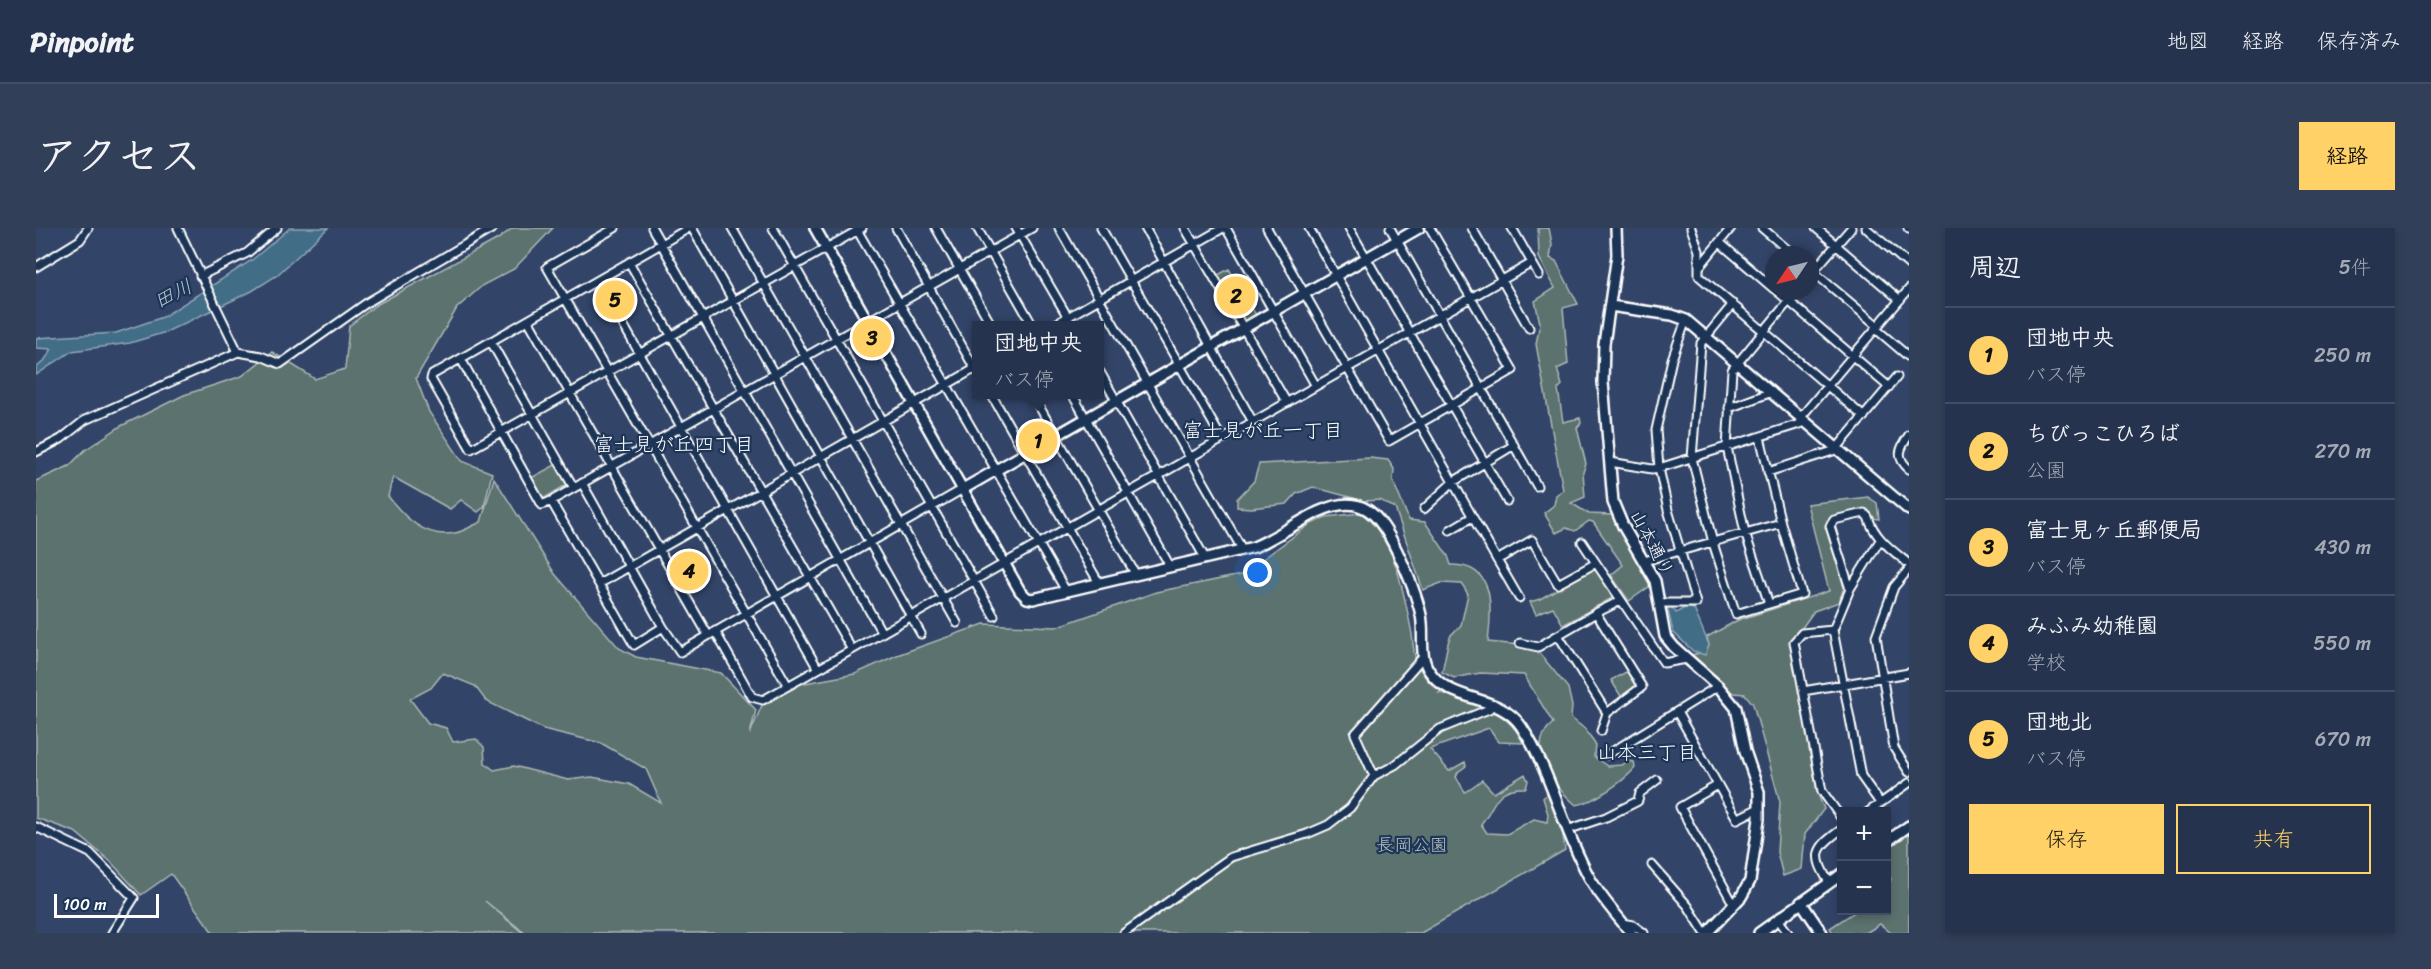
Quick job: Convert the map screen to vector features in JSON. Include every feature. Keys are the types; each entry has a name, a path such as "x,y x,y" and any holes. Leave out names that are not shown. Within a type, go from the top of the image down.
{"street":[{"path":"36,267 80,240 88,228"},
{"path":"178,228 238,352"},
{"path":"201,277 247,253 277,228"},
{"path":"36,452 61,439 86,420 238,352 261,356 280,364 368,302 493,228"},
{"path":"615,228 547,267 788,686"},
{"path":"652,228 882,633"},
{"path":"921,634 870,541 734,301 691,228 432,375 431,379 471,449 571,394 608,372 703,318 734,301 764,284 858,229 994,471 1066,591"},
{"path":"732,228 957,624"},
{"path":"773,228 994,616"},
{"path":"814,228 1020,591 1027,598 1034,599 1242,549 1280,536 1318,512 1334,507 1353,504 1370,511 1382,521 1417,597 1422,619 1423,657 1435,680 1446,688 1504,709 1520,725 1570,830 1587,873 1631,933"},
{"path":"896,228 972,362"},
{"path":"936,228 989,321"},
{"path":"977,228 1030,321"},
{"path":"461,359 542,506 991,252 1018,231 1032,228"},
{"path":"1059,228 1242,549"},
{"path":"1101,228 1222,440"},
{"path":"1144,228 1254,422"},
{"path":"1185,228 1287,403"},
{"path":"1060,321 1224,228 1316,386"},
{"path":"1268,228 1389,441 1513,370 1430,228"},
{"path":"1309,228 1519,598"},
{"path":"1349,228 1507,501"},
{"path":"1390,228 1537,486"},
{"path":"582,483 663,627 680,652 776,594 1419,228"},
{"path":"1472,228 1530,328"},
{"path":"1512,228 1539,274"},
{"name":"山本通り","path":"1616,228 1617,255 1604,344 1603,382 1616,510 1658,588 1665,636 1732,700 1738,716 1745,751 1759,792 1753,872 1746,889 1734,905 1706,933"},
{"path":"1691,228 1699,252 1699,276 1864,417"},
{"path":"1700,266 1731,228"},
{"path":"1762,228 1783,246"},
{"path":"1816,228 1900,300"},
{"path":"1819,263 1851,228"},
{"path":"1866,228 1909,265"},
{"path":"1018,231 1070,321"},
{"path":"1719,242 1765,281"},
{"path":"629,262 852,650"},
{"path":"528,320 711,633 752,697 763,700 1532,263"},
{"path":"1819,279 1909,357"},
{"path":"598,280 818,669"},
{"path":"1610,462 1652,469 1659,468 1760,437 1804,419 1827,386 1909,289"},
{"path":"1769,604 1746,533 1727,447 1732,370 1736,362 1788,301 1889,387"},
{"path":"1733,304 1701,343 1692,458 1713,543 1736,614 1802,594 1780,523 1760,437"},
{"path":"1610,306 1672,315 1686,320 1909,510"},
{"path":"1660,603 1696,603 1680,552 1659,468 1656,430 1672,359 1686,320"},
{"path":"491,342 574,488"},
{"path":"599,584 972,371"},
{"path":"1768,472 1838,449 1897,377"},
{"path":"1104,379 1205,558"},
{"path":"1729,408 1772,392"},
{"path":"994,399 1100,583"},
{"path":"1035,399 1136,574"},
{"path":"1075,399 1170,566"},
{"path":"1909,435 1900,449 1900,457 1909,469"},
{"path":"1424,509 1453,482 1514,445"},
{"path":"551,501 634,645 663,627"},
{"path":"1850,589 1830,523 1863,513 1868,517 1872,530 1880,540 1909,567 1894,587 1876,636 1894,748 1909,772"},
{"path":"1450,530 1472,517"},
{"path":"1644,561 1780,523"},
{"path":"1497,560 1532,540 1558,584 1596,563"},
{"path":"1880,540 1850,589 1833,630 1861,776 1880,803"},
{"path":"1582,542 1664,663 1687,659"},
{"path":"1520,643 1538,647 1620,601"},
{"path":"1596,614 1642,687 1607,713 1600,731"},
{"path":"1833,630 1802,633 1794,642 1822,791 1837,812"},
{"path":"1558,635 1607,713"},
{"path":"1374,776 1355,734 1423,657"},
{"path":"1803,691 1909,673"},
{"path":"1607,755 1718,686"},
{"path":"1124,933 1231,857 1307,834 1328,825 1350,808 1374,776 1395,765 1440,729 1489,709 1494,704"},
{"path":"1677,712 1737,819 1759,808"},
{"path":"1570,830 1606,817 1638,801 1640,793 1657,780"},
{"path":"1875,807 1909,783"},
{"path":"1718,785 1680,807 1734,905"},
{"path":"1891,839 1909,826"},
{"path":"36,827 90,853 134,898 112,933"},
{"path":"1829,882 1818,865 1818,850 1825,841 1837,833"},
{"path":"1652,865 1688,906 1706,933"},
{"path":"1759,933 1837,877"},
{"path":"1801,902 1822,933"},
{"path":"1778,919 1788,933"},
{"path":"1623,923 1632,925 1644,933"}],"green space":[{"name":"長岡公園","path":"513,228 553,228 514,269 483,285 457,308 416,378 429,412 462,461 492,473 484,507 478,512 461,500 450,509 393,477 388,496 416,525 434,533 455,533 481,522 494,478 555,574 619,648 636,657 721,673 756,710 750,734 764,700 794,685 855,674 897,655 984,624 1056,627 1156,592 1241,575 1309,525 1326,517 1361,513 1383,537 1397,568 1418,666 1431,683 1442,691 1439,693 1464,697 1488,708 1509,723 1523,743 1499,742 1489,728 1430,749 1449,771 1465,762 1466,766 1458,772 1456,777 1465,792 1482,780 1494,793 1525,774 1528,781 1526,788 1508,790 1502,794 1481,824 1487,833 1507,834 1534,819 1547,822 1548,814 1543,798 1547,794 1562,828 1565,850 1421,933 525,933 485,901 523,933 213,933 171,874 141,895 111,862 75,832 36,818 36,481 69,466 85,450 121,426 184,395 242,376 272,352 315,379 345,369 349,326 376,305 498,239","holes":["443,673 475,686 486,701 543,729 601,743 646,769 661,803 629,784 592,777 568,780 514,766 494,770 485,763 484,747 476,739 453,742 446,728 428,723 410,699 431,688"]},
{"path":"1538,228 1549,228 1552,244 1550,258 1556,261 1578,304 1563,308 1568,364 1557,369 1562,385 1558,389 1563,422 1580,418 1581,423 1577,428 1586,464 1583,472 1585,497 1571,503 1589,514 1612,515 1653,584 1629,601 1611,575 1623,565 1593,522 1589,521 1575,531 1566,528 1556,533 1544,513 1554,505 1556,495 1563,490 1536,344 1540,323 1535,301 1555,288 1539,257"},
{"path":"1229,269 1256,315 1245,321 1216,276"},
{"path":"1370,458 1388,460 1394,469 1393,481 1409,520 1425,522 1448,556 1451,565 1466,567 1476,572 1484,580 1490,603 1488,642 1531,646 1568,688 1572,706 1571,718 1585,729 1595,743 1594,757 1607,766 1634,762 1635,768 1616,785 1591,800 1576,805 1559,788 1542,755 1541,743 1545,732 1553,723 1524,675 1480,673 1454,678 1442,672 1448,643 1451,635 1461,625 1468,594 1462,584 1441,583 1423,590 1395,508 1380,500 1364,501 1313,487 1296,494 1287,504 1251,508 1237,507 1237,499 1254,481 1259,464"},
{"path":"557,464 568,484 543,499 531,478"},
{"path":"1868,497 1877,503 1879,519 1874,518 1867,509 1827,520 1826,528 1844,587 1839,602 1814,611 1791,643 1817,792 1824,809 1805,834 1802,869 1783,876 1777,852 1780,802 1753,704 1745,694 1733,693 1691,655 1700,653 1709,645 1707,637 1738,620 1829,591 1807,504"},
{"path":"1592,569 1596,570 1613,593 1612,598 1563,625 1553,607 1536,614 1530,602 1540,599"},
{"path":"1628,671 1635,683 1622,698 1611,680"},
{"path":"1909,832 1909,933 1891,933 1880,924 1866,933 1833,933 1830,928 1850,915 1891,915 1891,845"}],"water":[{"path":"290,228 328,228 276,276 252,291 166,332 130,343 72,351 36,375 36,368 52,349 36,348 36,338 116,333 163,317 252,260"},
{"path":"1667,606 1671,606 1676,613 1686,607 1694,609 1709,645 1705,655 1693,651 1673,632"}],"place":[{"name":"ちびっこひろば","path":"1236,296"},
{"name":"団地北","path":"615,300"},
{"name":"富士見ヶ丘郵便局","path":"872,338"},
{"name":"団地中央","path":"1038,441"},
{"name":"みふみ幼稚園","path":"689,571"}],"district":[{"name":"富士見が丘一丁目","path":"1263,430"},
{"name":"富士見が丘四丁目","path":"674,444"},
{"name":"山本三丁目","path":"1647,752"}],"water label":[{"name":"田川","path":"173,294"}]}
